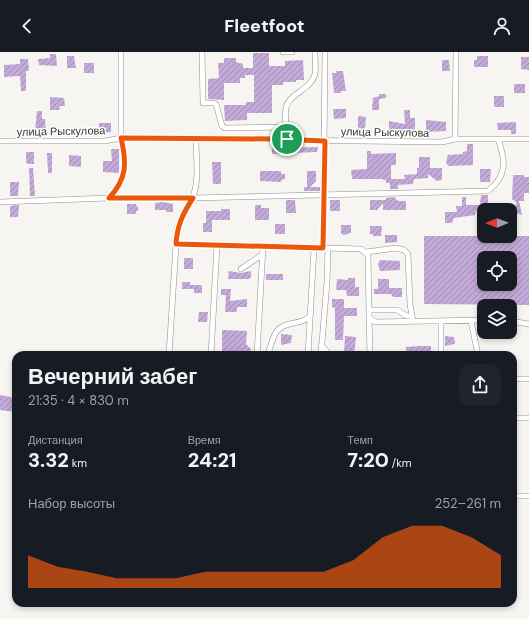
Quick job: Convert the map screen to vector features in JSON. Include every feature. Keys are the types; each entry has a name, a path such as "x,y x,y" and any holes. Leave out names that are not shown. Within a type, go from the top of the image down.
{"street":[{"path":"109,198 117,189 124,175 124,151 121,138 121,52"},
{"path":"202,52 203,103 216,104 222,126 225,128 286,127"},
{"path":"282,52 292,52"},
{"path":"287,139 286,108 289,102 307,87 312,80 315,74 315,52"},
{"path":"320,351 327,282 324,194 325,52"},
{"path":"455,139 456,52"},
{"name":"улица Рыскулова","path":"0,141 105,141 121,138 442,142 455,139 529,139"},
{"path":"169,351 176,229 193,198 197,181 196,139"},
{"path":"0,202 109,198 193,198 488,190 497,184 502,174 503,160 498,140"},
{"path":"176,244 358,249 366,252 396,248 404,250 408,254 412,319"},
{"path":"211,351 217,245"},
{"path":"257,351 263,247"},
{"path":"308,351 314,248"},
{"path":"366,252 368,255 370,351"},
{"path":"240,269 263,254"},
{"path":"369,310 397,310 412,319"},
{"path":"269,351 278,330 285,325 309,318 311,313"},
{"path":"369,317 378,323 412,319 441,321 477,320"},
{"path":"470,320 477,351"},
{"path":"441,321 441,351"},
{"path":"517,322 529,324"},
{"path":"321,345 326,351"},
{"path":"517,379 529,379"},
{"path":"517,418 529,418"},
{"path":"517,496 529,496"}],"building":[{"path":"253,53 269,53 269,66 285,66 285,61 303,60 304,80 296,80 296,82 283,82 283,85 272,85 272,113 247,113 247,120 225,121 224,105 246,105 246,102 254,102 254,75 245,75 245,78 240,78 240,83 224,83 224,100 208,99 208,79 219,78 218,63 224,63 224,58 236,58 236,62 243,64 243,68 253,68"},
{"path":"50,54 56,54 57,66 39,65 38,59 50,58"},
{"path":"67,56 74,56 76,68 67,68"},
{"path":"477,56 488,56 488,67 474,67 474,60 477,60"},
{"path":"521,57 529,57 529,70 521,69"},
{"path":"20,59 28,59 29,71 26,71 26,91 21,91 20,76 4,77 4,65 20,64"},
{"path":"442,60 449,60 450,71 442,71"},
{"path":"84,63 94,63 94,73 84,73"},
{"path":"336,71 343,71 346,91 341,91 341,93 334,93 332,73 336,73"},
{"path":"514,84 525,84 525,93 514,93"},
{"path":"379,94 386,94 386,98 379,99 379,110 372,110 373,98 379,96"},
{"path":"494,96 504,96 504,107 494,107"},
{"path":"50,97 64,98 65,106 59,106 60,110 50,110"},
{"path":"333,109 346,109 346,118 334,119"},
{"path":"404,110 410,110 410,118 415,118 415,131 389,130 389,121 405,124"},
{"path":"37,111 42,111 42,119 45,119 46,134 40,134 40,131 35,131"},
{"path":"358,116 366,117 365,128 363,129 358,129"},
{"path":"426,120 446,122 446,131 426,132"},
{"path":"516,122 516,134 511,134 511,130 498,130 497,123"},
{"path":"99,123 111,123 111,132 99,133"},
{"path":"467,144 473,144 473,165 448,166 446,162 448,155 463,154 463,152 467,151"},
{"path":"272,146 285,146 285,148 318,147 317,152 272,154"},
{"path":"111,149 119,149 119,173 103,172 103,161 112,161"},
{"path":"367,151 371,151 371,154 396,153 396,165 391,165 391,179 405,179 404,175 417,174 417,168 419,168 419,157 430,157 430,168 442,168 442,180 437,181 428,174 428,178 414,179 413,184 398,185 398,189 390,189 390,183 386,183 386,180 383,179 352,179 351,170 367,169"},
{"path":"26,152 34,152 34,164 28,164 26,162"},
{"path":"47,153 52,153 52,173 48,173"},
{"path":"69,155 81,156 81,167 69,166"},
{"path":"212,162 221,162 221,184 213,184"},
{"path":"29,168 33,168 35,196 30,196"},
{"path":"480,169 491,169 490,182 480,182"},
{"path":"260,171 281,171 281,174 285,174 285,179 281,180 281,182 260,181"},
{"path":"307,171 316,171 316,181 310,187 320,187 320,191 304,191 304,187 307,187"},
{"path":"513,175 524,175 524,177 529,177 529,193 524,193 524,201 519,201 522,215 517,213 517,203 512,199"},
{"path":"10,182 19,182 18,196 10,196"},
{"path":"481,195 488,195 488,203 480,203"},
{"path":"394,197 398,201 406,201 406,210 383,210 383,203 377,210 370,210 370,200 386,200 386,198"},
{"path":"462,197 466,197 466,205 477,205 475,215 454,218 452,223 445,223 445,212 457,212 456,206 462,206"},
{"path":"286,200 295,200 296,213 286,213"},
{"path":"330,200 340,200 340,211 330,211"},
{"path":"163,202 173,204 173,212 166,212 166,210 155,210 155,203"},
{"path":"127,204 136,204 136,206 138,206 138,211 136,211 136,214 127,214"},
{"path":"19,205 18,217 10,217 10,206"},
{"path":"255,205 261,205 261,208 269,208 269,220 255,220"},
{"path":"221,209 230,209 230,220 212,220 212,232 203,232 203,223 206,223 206,211 221,211"},
{"path":"275,224 285,224 285,234 275,234"},
{"path":"341,225 351,225 351,233 343,235 341,233"},
{"path":"370,226 382,226 381,236 373,236 373,234 370,234"},
{"path":"385,235 397,235 397,242 385,243"},
{"path":"424,236 477,236 477,243 517,243 517,236 529,236 529,305 517,305 517,299 477,299 477,305 424,304"},
{"path":"184,258 193,258 193,269 184,269"},
{"path":"380,260 400,261 400,270 380,271 378,264"},
{"path":"229,271 241,273 251,271 251,277 249,279 228,279"},
{"path":"266,274 283,274 283,280 266,280"},
{"path":"348,278 355,278 355,287 359,287 359,296 347,296 346,290 336,290 337,279 348,280"},
{"path":"378,279 389,279 389,288 402,288 402,297 393,297 391,294 374,294 374,289 378,289"},
{"path":"190,282 190,285 202,285 202,293 194,293 194,289 182,289 182,283"},
{"path":"221,289 231,289 230,301 247,299 247,307 237,307 237,312 225,312 226,295 221,295"},
{"path":"332,299 344,299 344,308 357,308 357,316 344,316 343,340 335,340 335,308 332,307"},
{"path":"199,312 208,312 207,322 198,322"},
{"path":"222,330 247,331 246,344 251,351 222,351"},
{"path":"281,334 292,335 291,343 281,345"},
{"path":"345,336 356,337 354,351 344,351"},
{"path":"445,336 454,337 455,344 445,346"},
{"path":"431,346 431,351 406,351 406,347"},
{"path":"0,395 12,397 12,412 0,410"}],"route":[{"path":"121,138 287,139 325,141 323,248 176,244 176,229 193,198 109,198 117,189 124,175 124,151 121,138"}]}
